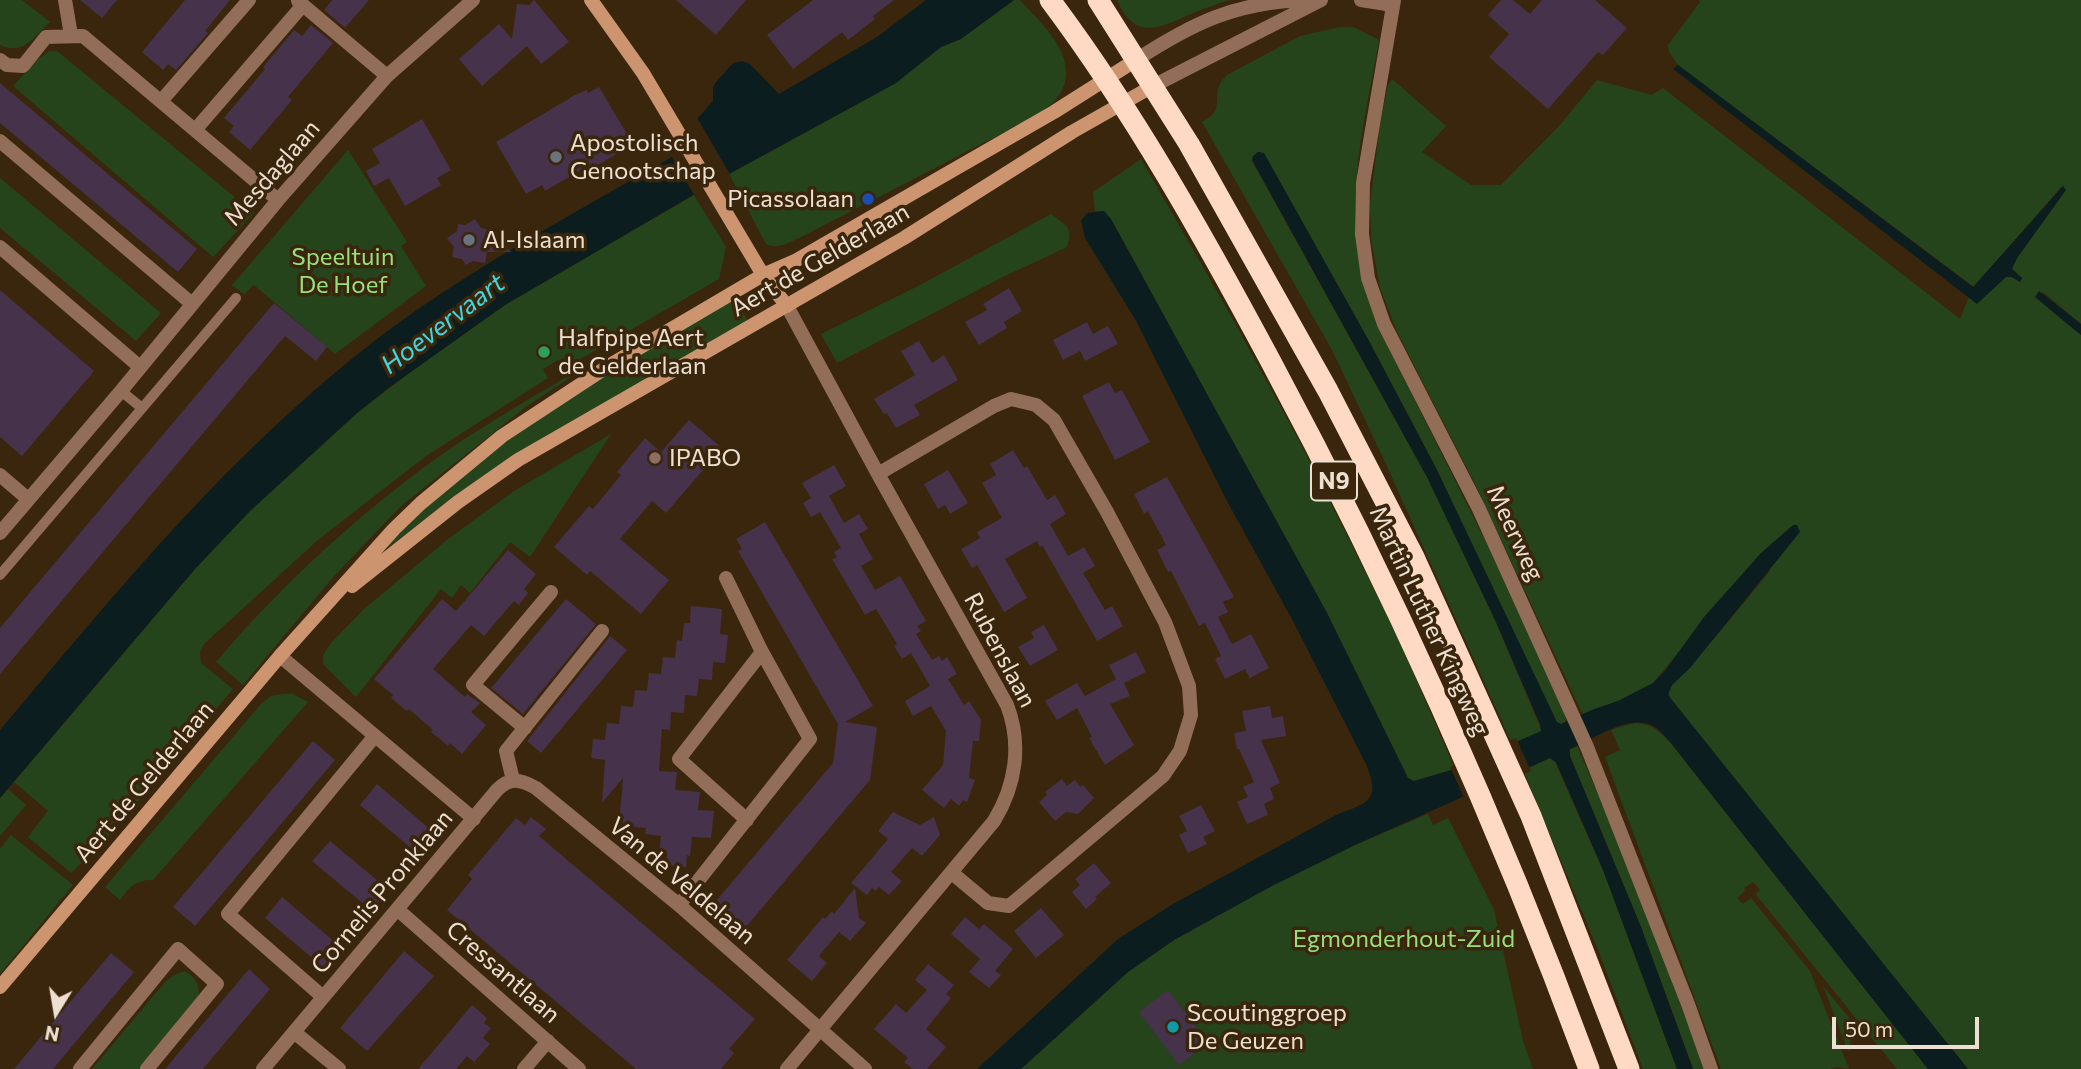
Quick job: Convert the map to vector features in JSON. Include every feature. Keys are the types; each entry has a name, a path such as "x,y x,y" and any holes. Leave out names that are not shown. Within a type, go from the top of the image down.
{"highway":[{"name":"Martin Luther Kingweg","path":"1050,0 1080,40 1121,104 1238,300 1369,552 1466,761 1545,952 1589,1069"},
{"name":"Martin Luther Kingweg","path":"1098,0 1189,144 1328,391 1414,557 1501,747 1629,1069"}],"street":[{"path":"65,0 71,35"},
{"path":"162,100 249,0"},
{"name":"Mesdaglaan","path":"0,533 278,200 387,76 473,0"},
{"path":"591,0 643,72 763,275 788,306"},
{"name":"Aert de Gelderlaan","path":"0,986 281,656 394,529 502,436 610,365 763,275 794,261 1054,112 1173,36 1223,13 1271,1 1303,0"},
{"name":"Aert de Gelderlaan","path":"323,608 458,502 518,460 904,238 1072,132 1153,86 1321,0"},
{"path":"1361,0 1393,2"},
{"name":"Meerweg","path":"1393,2 1363,183 1362,234 1368,278 1384,324 1479,509 1587,747 1711,1069"},
{"path":"196,129 300,3 387,76"},
{"path":"0,60 7,65 23,66 46,37 83,36 278,200"},
{"path":"0,141 191,303"},
{"path":"0,247 140,366"},
{"name":"Rubenslaan","path":"788,306 1007,705 1014,723 1016,760 1004,804 994,821 820,1030"},
{"path":"878,474 994,406 1011,399 1036,405 1054,420 1107,512 1165,622 1189,686 1191,715 1186,734 1180,751 1163,776 1009,906 988,903 952,873"},
{"path":"0,475 28,499"},
{"path":"679,905 810,740 762,652 726,578"},
{"path":"524,728 473,685 551,592"},
{"path":"474,819 505,783 513,780 506,751 602,631"},
{"path":"747,820 679,760 762,652"},
{"name":"Cornelis Pronklaan","path":"263,1069 474,819 281,656"},
{"name":"Cornelis Pronklaan","path":"323,997 228,914 374,737"},
{"name":"Van de Veldelaan","path":"513,780 524,781 536,788 679,905 865,1069"},
{"name":"Cressantlaan","path":"397,909 579,1069"},
{"path":"80,1069 178,949 218,984 147,1069"},
{"path":"787,1069 820,1030"},
{"path":"294,1032 339,1069"},
{"path":"524,1069 548,1041"}],"lane":[{"path":"0,575 236,298"},
{"path":"121,391 142,408"}],"green space":[{"path":"0,0 22,0 50,22 22,47 8,48 0,45"},
{"path":"1014,0 1020,0 1043,25 1062,54 1066,76 1060,93 1051,104 1016,126 801,237 779,246 766,244 729,174 896,83 941,47 961,39"},
{"path":"1117,0 1229,0 1150,28 1132,22"},
{"path":"1699,0 2081,0 2081,324 2042,291 2049,309 2081,335 2081,1069 1968,1069 1671,702 1668,691 1672,685 1770,571 1761,553 1653,683 1619,701 1583,715 1475,484 1397,332 1380,288 1371,239 1370,204 1380,124 1388,85 1392,79 1446,126 1422,152 1471,185 1501,185 1559,126 1597,80 1652,95 1663,88 1960,319 1969,297 1977,303 2006,277 2020,282 2022,278 2012,269 2066,190 2062,186 1974,287 1678,65 1669,52 1668,45"},
{"path":"1340,27 1353,27 1379,40 1359,151 1356,186 1355,221 1367,292 1380,331 1487,544 1564,712 1566,721 1561,724 1556,722 1436,468 1369,341 1264,154 1259,152 1253,156 1252,161 1427,477 1495,620 1541,729 1541,732 1512,744 1332,350 1202,122 1215,111 1218,88 1227,75 1300,36"},
{"path":"49,51 57,51 254,213 213,257 13,86"},
{"name":"Speeltuin De Hoef","path":"348,150 407,242 401,246 426,286 335,354 254,285 244,294 232,285"},
{"path":"1141,159 1302,446 1396,633 1455,769 1414,781 1408,778 1327,613 1111,219 1104,211 1095,211 1093,192"},
{"path":"0,178 161,313 136,341 0,228"},
{"path":"694,195 726,247 719,279 563,369 558,360 543,369 548,378 426,456 319,539 204,644 200,652 201,663 233,689 107,838 71,873 28,837 48,811 14,782 195,569 250,511 356,414 421,364 505,305"},
{"path":"1051,214 1069,231 1067,247 837,363 821,334 920,285"},
{"path":"734,297 748,321 455,496 389,547 386,546 438,495 551,406"},
{"path":"568,376 571,377 527,406 401,506 334,576 243,685 216,662 289,584 340,535 395,490 458,443"},
{"path":"611,434 530,557 510,542 470,593 461,585 452,598 441,589 356,697 323,664 323,655 331,643 364,609 448,539 514,491"},
{"path":"293,694 308,702 153,880 134,885 120,900 105,887 261,704 271,696"},
{"path":"1635,723 1655,729 1670,742 1928,1069 1897,1069 1757,896 1760,890 1753,882 1744,888 1745,891 1737,898 1743,904 1751,898 1810,971 1849,1069 1721,1069 1605,757 1620,750 1611,730"},
{"path":"1577,746 1621,847 1705,1069 1693,1069 1641,927 1570,756 1569,750"},
{"path":"1550,758 1555,762 1603,870 1677,1069 1643,1069 1599,952 1523,770"},
{"path":"8,789 26,805 0,836 0,798"},
{"name":"Egmonderhout-Zuid","path":"1428,814 1433,825 1448,818 1494,910 1523,1041 1533,1069 1021,1069 1128,972 1174,940 1272,885"},
{"path":"11,835 73,885 0,974 0,849"},
{"path":"185,971 196,981 199,995 141,1069 92,1069 165,982"},
{"path":"1823,986 1855,1025 1850,1038 1851,1049 1848,1051"}],"water":[{"name":"Hoevervaart","path":"926,0 1014,0 961,39 941,47 896,83 729,174 505,305 387,389 250,511 195,569 0,798 0,730 132,574 178,524 273,427 324,382 377,339 456,284 706,137 697,119 713,101 713,87 716,82 733,63 742,61 750,64 779,94 877,37"},
{"path":"1678,65 1973,287 2063,186 2066,190 2017,258 2012,269 2022,278 2020,282 2006,277 1977,304 1673,69"},
{"path":"1258,152 1264,153 1436,468 1557,722 1561,724 1618,701 1653,683 1704,617 1761,553 1793,525 1797,525 1800,532 1690,668 1672,685 1668,695 1968,1069 1928,1069 1670,742 1655,727 1639,722 1619,726 1598,735 1570,749 1570,756 1641,927 1693,1069 1677,1069 1603,870 1556,762 1550,758 1355,845 1272,886 1174,940 1128,972 1021,1069 977,1069 1118,939 1173,904 1336,815 1364,803 1372,793 1366,764 1294,623 1227,501 1135,319 1085,238 1081,221 1087,213 1104,211 1111,219 1327,613 1408,778 1414,781 1455,769 1541,731 1495,620 1427,477 1252,160"},
{"path":"2039,291 2081,324 2081,335 2035,297"}],"pier":[{"path":"696,116 731,176 696,198 670,154 702,135 694,120"},
{"path":"1516,738 1531,771 1465,800 1450,767"}],"building":[{"path":"80,0 117,0 102,18"},
{"path":"185,0 230,0 205,31 208,33 176,70 168,64 163,70 142,52"},
{"path":"332,0 369,0 345,28 324,10"},
{"path":"534,0 569,42 541,64 527,46 482,86 459,59 499,24 512,39 517,4 529,5"},
{"path":"676,0 746,0 716,35"},
{"path":"813,0 894,0 848,40 842,32 793,69 767,35"},
{"path":"1501,0 1513,0 1530,14 1542,0 1595,0 1627,28 1603,55 1598,52 1548,109 1489,57 1509,34 1488,15"},
{"path":"311,25 333,43 288,97 292,100 250,150 229,132 234,126 224,118 294,30 302,36"},
{"path":"0,83 197,249 178,272 0,123"},
{"path":"599,87 627,134 614,142 620,152 596,166 593,163 545,191 542,185 526,194 496,142 575,95 587,90 588,93"},
{"path":"422,119 451,170 437,178 441,185 405,206 389,178 374,186 366,171 380,163 372,149"},
{"path":"475,219 481,228 491,230 490,237 512,252 487,252 485,263 473,261 466,265 462,259 452,257 454,247 447,238 457,231 458,224 465,225"},
{"path":"1009,288 1022,311 1004,322 1007,328 979,345 965,322 987,310 983,304"},
{"path":"0,290 94,371 22,456 0,437"},
{"path":"274,303 327,347 316,361 285,336 0,674 0,628"},
{"path":"1087,322 1093,334 1108,326 1118,344 1085,361 1080,351 1063,360 1053,340"},
{"path":"919,341 932,363 944,355 958,380 914,405 920,415 896,428 874,399 915,375 901,351"},
{"path":"1109,382 1115,393 1122,390 1150,442 1115,460 1082,396"},
{"path":"689,420 722,448 666,513 652,501 620,539 669,580 641,614 590,571 587,575 554,547 589,506 593,509 621,475 617,472 645,438 661,452"},
{"path":"1013,450 1024,468 1027,466 1047,500 1055,495 1066,514 1050,524 1068,556 1084,547 1095,566 1083,573 1105,610 1112,606 1123,626 1097,641 1042,545 1040,547 1037,541 1005,559 1027,598 1004,612 977,565 972,568 961,549 980,538 977,532 1002,518 982,483 996,475 990,464"},
{"path":"834,465 846,486 829,496 844,523 859,514 868,529 859,534 873,559 861,566 875,590 900,576 926,621 917,626 921,631 916,634 932,660 939,656 942,661 947,657 957,674 948,679 964,705 969,701 981,720 979,741 973,741 969,778 975,780 967,802 963,800 959,806 951,799 944,808 922,790 943,765 946,731 931,706 913,716 905,701 930,686 911,653 902,659 894,646 897,644 876,609 865,615 832,559 837,557 834,552 841,548 820,512 811,517 803,503 811,498 802,483"},
{"path":"948,470 968,503 950,514 945,505 938,509 924,484"},
{"path":"1167,477 1234,597 1223,602 1228,612 1218,617 1232,644 1251,634 1269,668 1250,678 1245,669 1225,679 1215,659 1221,656 1205,623 1199,626 1157,550 1166,545 1148,511 1144,514 1134,494"},
{"path":"765,522 873,706 845,722 877,727 870,780 740,934 710,908 833,763 838,724 738,551 742,549 736,539"},
{"path":"508,550 536,574 524,589 528,593 519,605 514,601 484,636 471,625 433,669 465,697 467,694 480,703 471,712 486,725 462,754 431,732 433,730 409,709 407,711 391,698 393,695 374,679 442,599 456,611"},
{"path":"566,599 596,624 523,714 491,688"},
{"path":"691,606 722,609 720,634 728,635 725,663 713,662 712,680 699,679 697,696 685,695 684,713 671,712 670,730 662,729 659,771 677,772 675,790 700,792 698,810 714,811 711,838 692,837 686,867 666,865 667,854 659,853 661,836 645,834 646,828 622,826 623,814 620,814 623,778 602,803 605,760 591,758 593,739 605,740 607,723 619,724 621,706 633,707 635,690 647,691 649,673 661,674 663,657 675,658 677,640 682,641 684,623 690,623"},
{"path":"1044,625 1058,650 1030,666 1018,647 1034,638 1031,632"},
{"path":"610,636 627,650 541,753 527,741"},
{"path":"1136,652 1146,672 1124,683 1130,696 1110,704 1134,745 1105,765 1089,738 1092,737 1077,708 1057,720 1045,701 1077,683 1085,696 1116,679 1109,665"},
{"path":"1270,706 1272,718 1283,716 1286,736 1261,740 1280,783 1270,788 1274,799 1264,804 1268,815 1247,824 1237,802 1248,797 1243,787 1254,782 1237,749 1234,733 1246,731 1242,711"},
{"path":"313,741 335,760 195,926 173,907"},
{"path":"1062,779 1067,786 1075,780 1094,798 1078,814 1066,812 1055,821 1039,802 1047,795 1045,792"},
{"path":"377,784 431,830 429,832 435,837 419,855 360,805"},
{"path":"1201,805 1215,831 1203,837 1207,844 1188,853 1179,835 1187,831 1179,816"},
{"path":"893,812 920,825 934,817 940,835 922,856 912,848 891,872 902,881 889,895 879,887 876,891 872,888 867,895 851,883 888,839 878,831"},
{"path":"531,817 546,829 539,836 755,1019 729,1049 734,1053 721,1069 636,1069 447,910 472,879 468,875 515,819 525,825"},
{"path":"330,841 384,886 382,888 387,893 372,911 312,861"},
{"path":"1094,863 1111,883 1086,909 1072,892 1080,885 1075,879"},
{"path":"855,888 859,918 866,923 850,941 839,932 819,956 827,963 812,981 787,960 823,917 825,919 832,911 834,914"},
{"path":"282,897 336,943 334,945 340,950 324,968 265,918"},
{"path":"1041,908 1064,935 1036,958 1014,931"},
{"path":"965,917 979,929 984,924 1013,949 995,971 1001,975 989,988 969,972 980,959 951,934"},
{"path":"404,951 434,976 367,1051 340,1028"},
{"path":"111,953 134,972 53,1069 14,1069"},
{"path":"928,964 954,985 946,994 951,998 926,1029 946,1047 927,1069 913,1069 904,1062 908,1058 874,1029 896,1004 906,1013 927,990 915,980"},
{"path":"249,969 270,989 203,1069 165,1069"},
{"name":"Scoutinggroep De Geuzen","path":"1168,990 1208,1043 1179,1065 1139,1012"},
{"path":"472,1005 487,1018 484,1023 491,1028 483,1038 490,1044 474,1062 467,1056 456,1069 418,1069"}],"place":[{"name":"Apostolisch Genootschap","path":"556,157"},
{"name":"Picassolaan","path":"868,199"},
{"name":"Al-Islaam","path":"469,240"},
{"name":"Halfpipe Aert de Gelderlaan","path":"544,352"},
{"name":"IPABO","path":"655,458"},
{"name":"Scoutinggroep De Geuzen","path":"1173,1027"}]}
